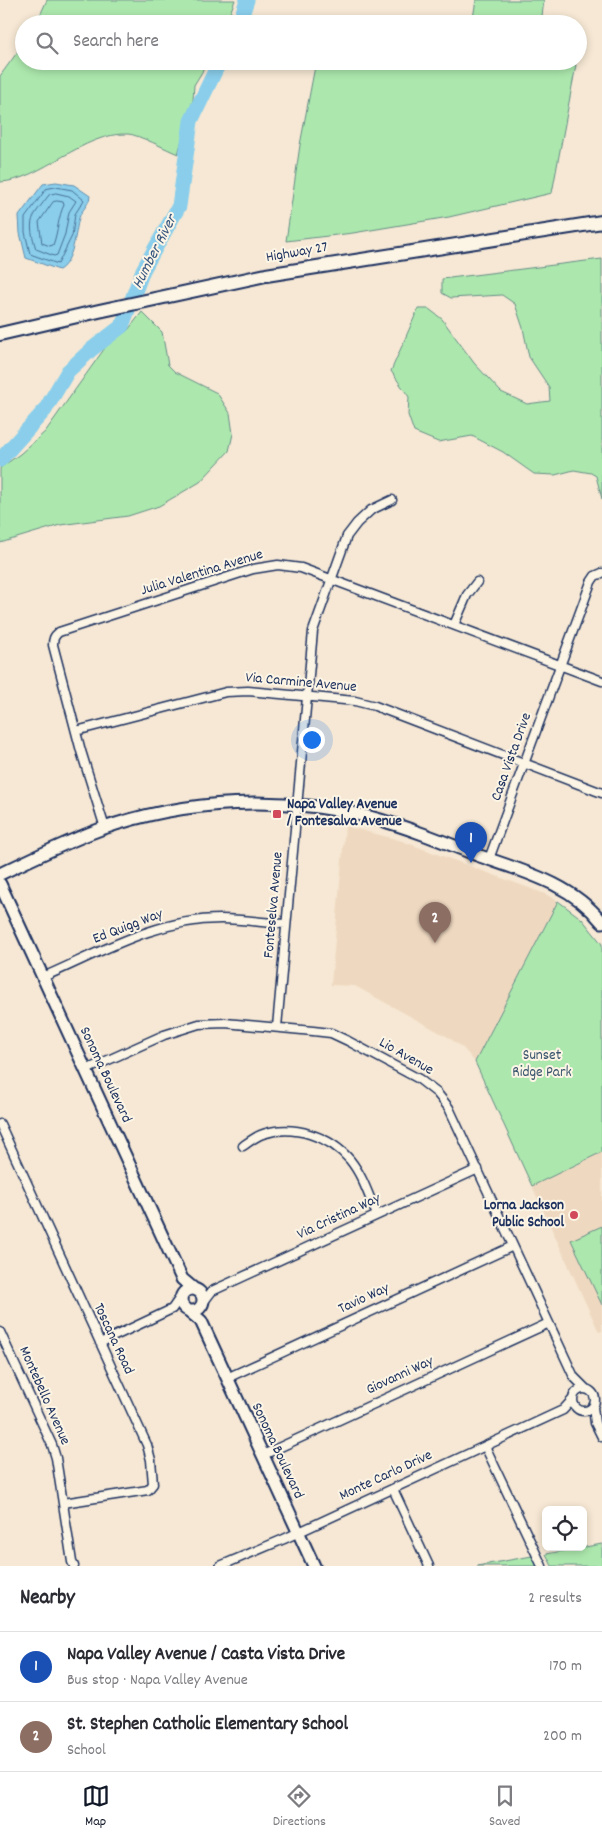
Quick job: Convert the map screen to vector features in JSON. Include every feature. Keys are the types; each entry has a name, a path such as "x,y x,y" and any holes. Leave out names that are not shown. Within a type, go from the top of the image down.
{"main road":[{"name":"Highway 27","path":"0,334 266,275 602,222"}],"street":[{"name":"Fonteselva Avenue","path":"277,1027 312,631 348,536 357,522 371,510 392,500"},
{"name":"Julia Valentina Avenue","path":"105,828 76,730 53,640 60,632 266,566 290,566 331,580 602,681"},
{"name":"Casa Vista Drive","path":"489,859 592,582 595,576 602,573"},
{"path":"454,625 467,595 477,582"},
{"name":"Via Carmine Avenue","path":"76,730 226,692 248,691 356,701 375,706 602,793"},
{"path":"0,874 61,845 105,828 152,815 196,807 250,803 297,805 342,811 382,821 489,859 563,888 581,901 602,922"},
{"name":"Sonoma Boulevard","path":"0,884 182,1279 194,1290"},
{"name":"Ed Quigg Way","path":"43,977 135,935 169,925 220,919 286,924"},
{"name":"Lio Avenue","path":"86,1070 164,1035 199,1024 225,1023 323,1032 336,1036 429,1086 437,1092 449,1108 574,1377 588,1390"},
{"name":"Toscana Road","path":"0,1124 147,1445 151,1460 153,1484 148,1490 64,1503"},
{"path":"243,1146 262,1134 281,1131 301,1132 320,1138 332,1145 349,1160 363,1181 377,1215"},
{"name":"Via Cristina Way","path":"202,1304 212,1291 478,1169"},
{"name":"Tavio Way","path":"227,1378 513,1246"},
{"name":"Sonoma Boulevard","path":"182,1279 182,1295"},
{"path":"100,1343 172,1309 186,1290 194,1290 202,1295 202,1304 196,1311 172,1309"},
{"name":"Via Cristina Way","path":"194,1290 212,1291"},
{"path":"182,1295 182,1305 188,1311"},
{"name":"Sonoma Boulevard","path":"202,1304 201,1321 314,1566"},
{"name":"Sonoma Boulevard","path":"188,1311 201,1321"},
{"name":"Giovanni Way","path":"263,1455 549,1323"},
{"name":"Montebello Avenue","path":"0,1332 52,1445 64,1503 72,1565"},
{"name":"Lio Avenue","path":"573,1397 574,1377"},
{"path":"595,1422 574,1405 573,1397 579,1390 602,1390"},
{"path":"588,1390 594,1396 595,1422 602,1437"},
{"path":"580,1411 588,1411 602,1395"},
{"name":"Monte Carlo Drive","path":"220,1566 563,1410 573,1397"},
{"name":"Monte Carlo Drive","path":"563,1410 580,1411"},
{"path":"485,1446 542,1566"},
{"path":"393,1488 428,1566"}],"shaded area":[{"path":"345,826 399,840 545,894 558,901 475,1062 463,1048 448,1037 355,986 331,985"},
{"name":"Lorna Jackson Public School","path":"602,1152 602,1331 599,1332 532,1186"}],"green space":[{"path":"47,0 235,0 229,15 40,15"},
{"path":"476,0 544,0 542,15 474,15"},
{"path":"15,55 15,70 203,70 194,85 193,100 178,154 132,135 111,135 78,148 31,174 15,180 0,182 0,76"},
{"path":"314,70 575,70 552,193 449,217 353,233 286,241 300,145"},
{"path":"602,259 602,499 596,476 591,473 574,470 555,475 534,474 503,452 472,436 438,442 414,432 408,415 409,397 391,371 418,309 429,309 442,319 474,363 501,392 527,404 550,401 549,387 529,357 523,328 515,304 502,295 451,298 442,293 442,279"},
{"path":"142,312 162,332 168,365 175,372 217,393 230,413 233,434 229,451 200,482 159,506 128,516 60,525 0,543 0,468 20,454 45,432 107,345 128,330"},
{"name":"Sunset Ridge Park","path":"558,901 582,919 602,944 602,1152 532,1186 475,1062"},
{"path":"602,1226 602,1305 571,1240"},
{"path":"602,1544 602,1566 552,1566 546,1554 563,1551 587,1551 587,1547"},
{"path":"532,1556 537,1566 477,1566"}],"water":[{"path":"56,182 74,185 90,196 79,218 71,254 64,266 59,270 26,258 20,233 19,216 43,184"}],"waterway":[{"name":"Humber River","path":"242,15 247,0"},
{"name":"Humber River","path":"0,460 45,410 68,371 92,349 122,326 143,270 179,206 191,121 216,70"}],"place":[{"name":"Napa Valley Avenue / Fontesalva Avenue","path":"277,814"},
{"name":"Napa Valley Avenue / Casta Vista Drive","path":"471,863"},
{"name":"St. Stephen Catholic Elementary School","path":"435,943"},
{"name":"Lorna Jackson Public School","path":"574,1215"}]}
